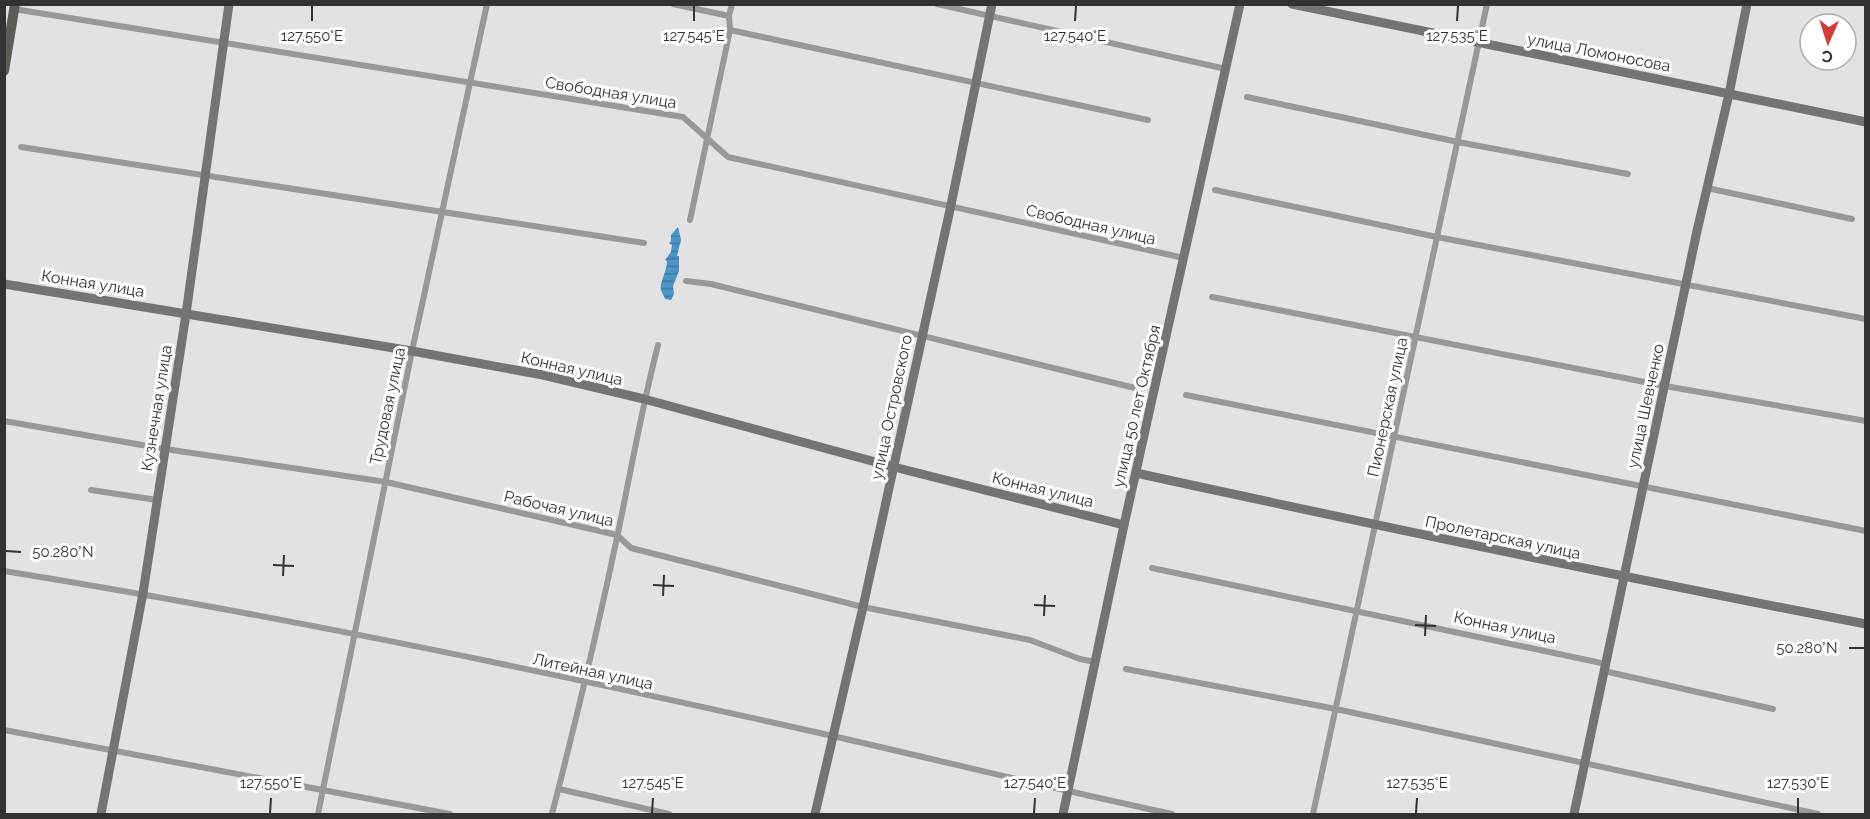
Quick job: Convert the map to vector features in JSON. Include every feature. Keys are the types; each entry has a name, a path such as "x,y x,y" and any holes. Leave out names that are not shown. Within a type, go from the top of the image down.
{"main road":[{"path":"4,71 15,7"}],"street":[{"name":"Кузнечная улица","path":"101,814 143,593 186,314 229,4"},
{"name":"Трудовая улица","path":"318,814 412,351 487,4"},
{"path":"673,4 729,16"},
{"path":"690,220 730,30 729,16 732,4"},
{"path":"937,4 1226,69"},
{"name":"улица Островского","path":"815,814 894,466 992,4"},
{"name":"улица 50 лет Октября","path":"1064,814 1124,525 1240,4"},
{"name":"улица Ломоносова","path":"1292,4 1866,122"},
{"name":"Пионерская улица","path":"1313,814 1487,4"},
{"name":"улица Шевченко","path":"1574,814 1707,188 1730,94 1747,4"},
{"name":"Свободная улица","path":"15,7 225,44 683,117 728,157 1184,258"},
{"path":"730,30 1148,120"},
{"path":"1247,97 1458,142 1628,174"},
{"path":"21,147 644,243"},
{"path":"1707,188 1852,219"},
{"path":"1215,190 1437,237 1866,319"},
{"path":"686,281 711,284 1139,390"},
{"name":"Конная улица","path":"4,284 412,351 543,375 644,399 1124,525"},
{"path":"1212,297 1665,386 1866,422"},
{"path":"552,814 585,683 657,345"},
{"path":"1186,395 1866,531"},
{"name":"Рабочая улица","path":"4,421 165,449 386,482 617,534 631,548 863,607 1029,640 1080,659 1095,662"},
{"name":"Пролетарская улица","path":"1136,473 1624,578 1866,624"},
{"path":"90,490 157,500"},
{"name":"Конная улица","path":"1152,568 1605,667 1773,709"},
{"name":"Литейная улица","path":"4,570 143,593 354,633 833,736 1068,792 1172,814"},
{"path":"1126,669 1336,709 1818,814"},
{"path":"4,730 450,814"},
{"path":"559,789 669,814"}],"water":[{"path":"678,227 681,240 677,256 679,256 679,271 671,300 665,299 661,287 667,265 665,260 671,252 672,245 669,243 671,235"}]}
